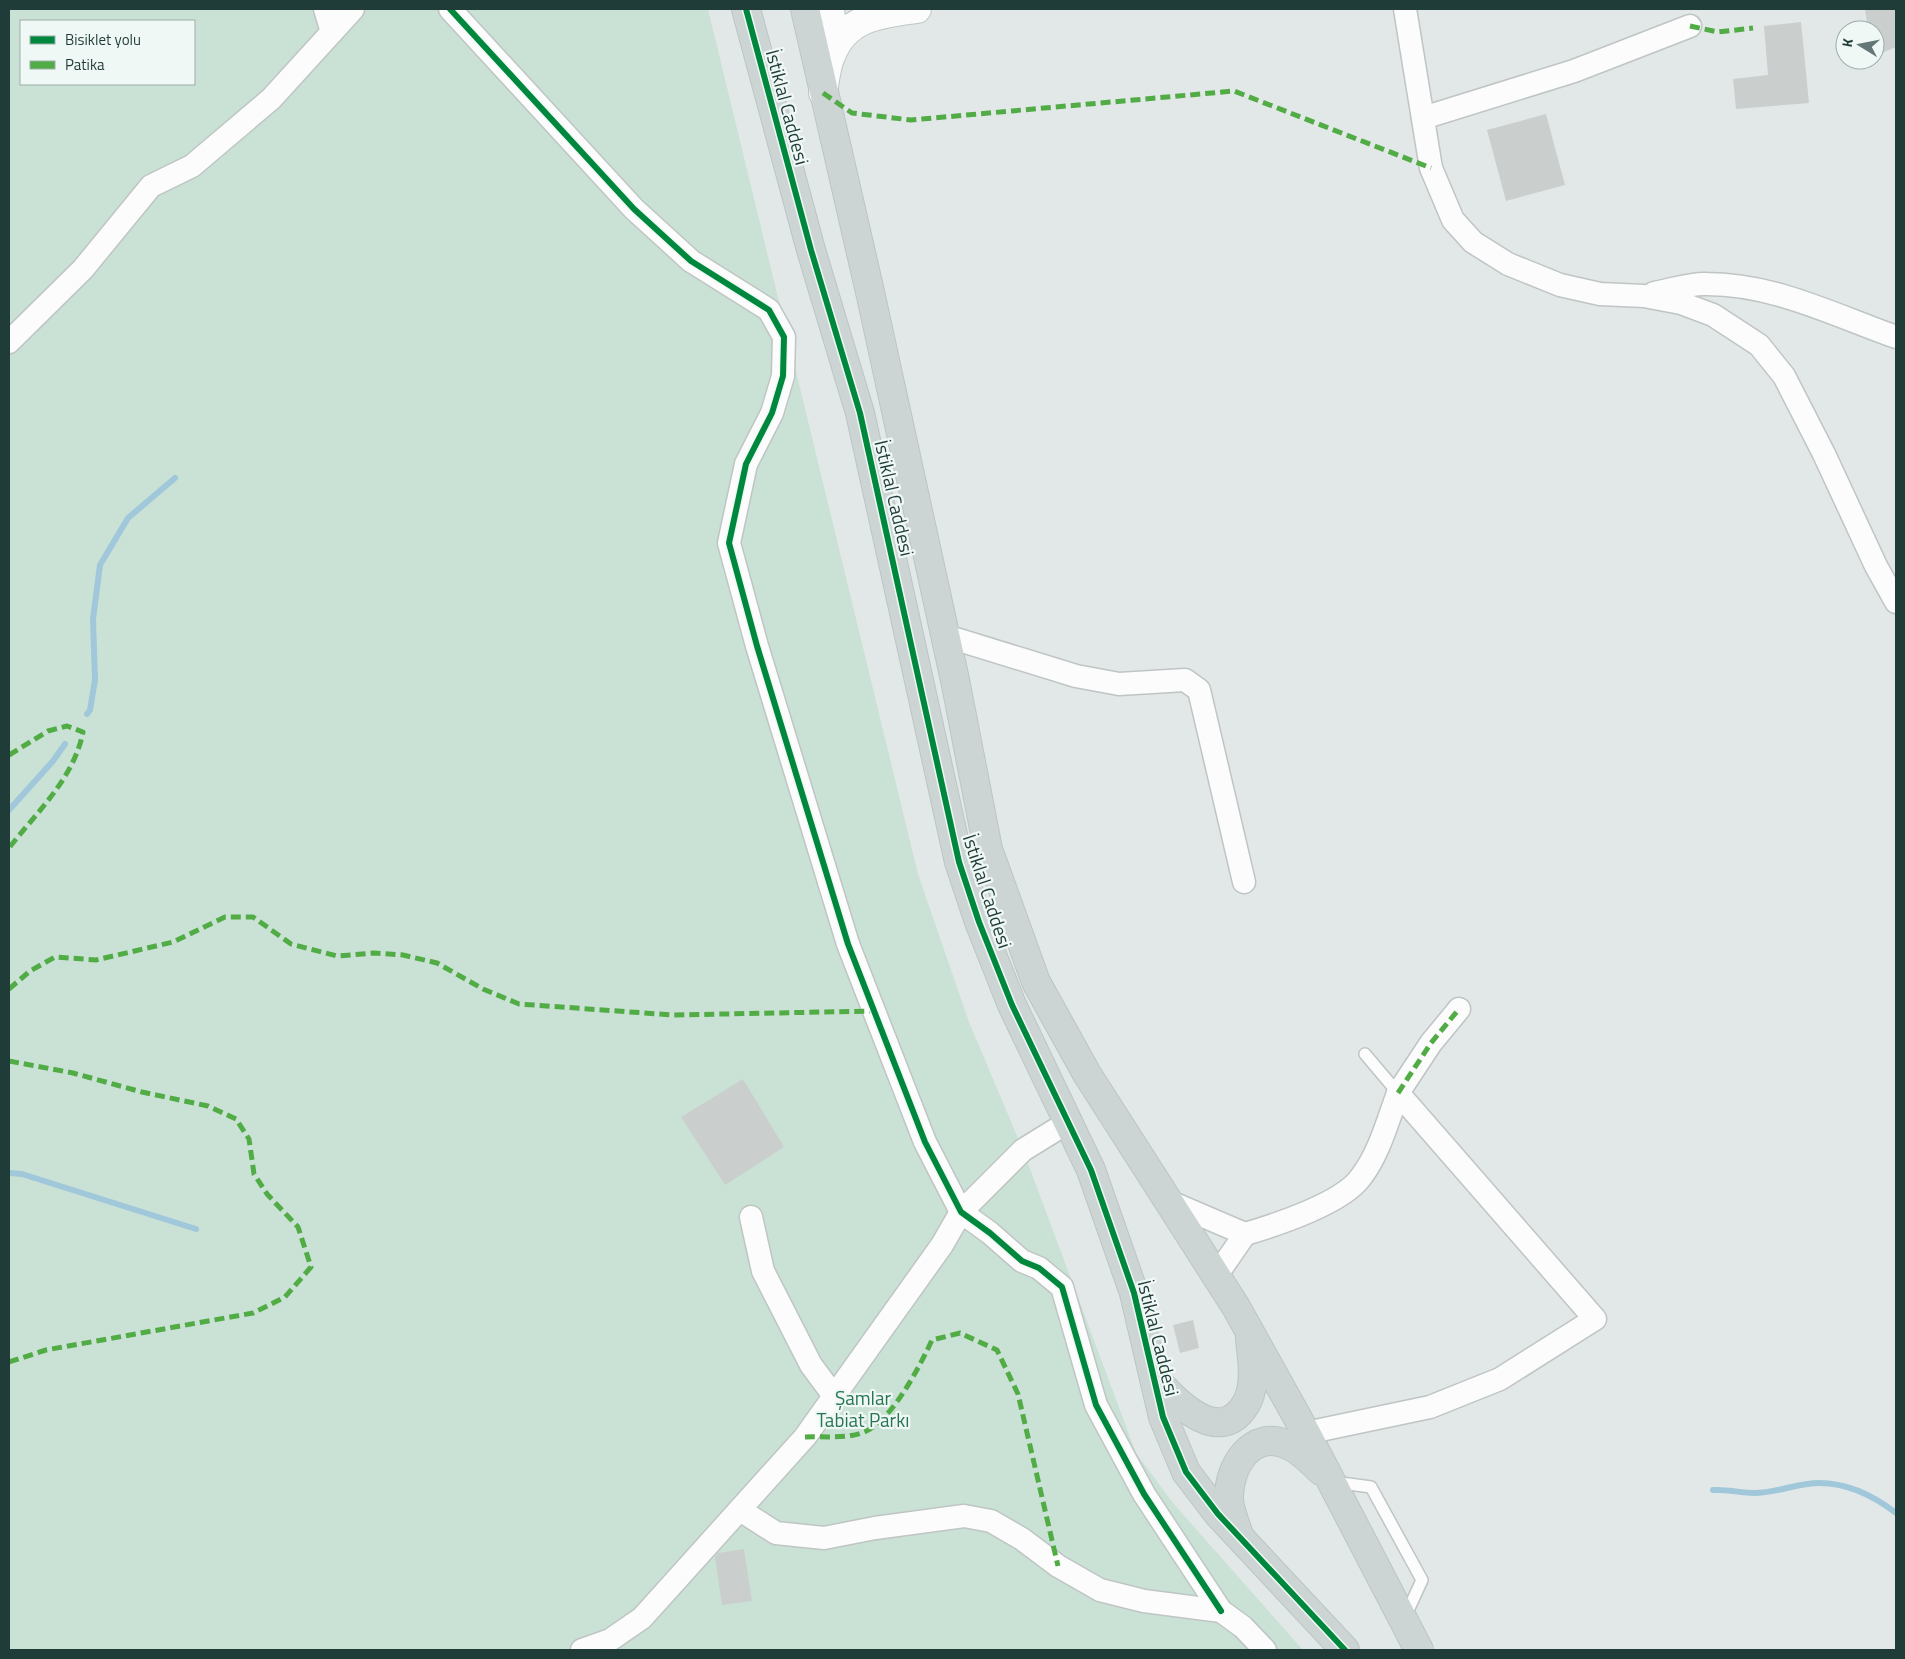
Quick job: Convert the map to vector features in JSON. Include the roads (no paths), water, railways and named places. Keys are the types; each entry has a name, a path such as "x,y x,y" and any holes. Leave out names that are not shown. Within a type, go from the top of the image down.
{"main road":[{"name":"İstiklal Caddesi","path":"746,9 811,250 860,413 959,862 979,922 1012,1005 1070,1121 1091,1170 1126,1267 1155,1378 1163,1417 1186,1472 1218,1514 1345,1650"},
{"name":"İstiklal Caddesi","path":"805,9 822,93 870,292 946,636 988,849 1036,982 1087,1074 1250,1332 1306,1433 1418,1650"},
{"path":"830,9 831,20 834,26 848,30"},
{"path":"822,93 831,55 848,30 858,22 872,16 917,9"},
{"path":"1155,1378 1174,1401 1196,1416 1217,1424 1235,1418 1248,1399 1253,1368 1250,1332"},
{"path":"1239,1535 1229,1499 1234,1466 1250,1447 1267,1441 1288,1444 1310,1460 1331,1481"}],"street":[{"path":"325,9 332,32"},
{"path":"9,342 83,269 152,186 192,166 271,99 353,9"},
{"path":"450,9 634,210 691,261 769,310 784,337 783,376 772,413 746,464 730,543 757,646 848,944 925,1142 961,1212 990,1233 1022,1262 1039,1268 1062,1287 1096,1405 1144,1494 1221,1611 1243,1627 1265,1650"},
{"path":"1405,9 1431,168 1453,220 1473,242 1508,264 1560,285 1600,294 1644,296 1680,303 1713,315 1759,345 1784,376 1824,454 1876,566 1896,602"},
{"path":"1423,118 1574,71 1690,26"},
{"path":"1644,296 1705,283 1756,287 1815,306 1896,337"},
{"path":"946,636 1076,676 1119,684 1185,680 1199,690 1244,882"},
{"path":"1216,1276 1245,1234 1283,1223 1342,1194 1361,1178 1378,1144 1398,1093 1431,1043 1459,1009"},
{"path":"1306,1433 1430,1406 1500,1378 1595,1319 1398,1093"},
{"path":"582,1650 610,1640 642,1618 805,1437 942,1244 961,1212 1023,1150 1070,1121"},
{"path":"1168,1201 1245,1234"},
{"path":"751,1217 763,1270 811,1365 834,1396"},
{"path":"740,1510 776,1533 824,1538 875,1528 964,1516 991,1521 1022,1539 1058,1566 1100,1590 1144,1601 1221,1611"}],"lane":[{"path":"1364,1054 1398,1093"}],"waterway":[{"path":"87,714 90,710 95,680 93,619 100,565 128,518 175,478"},
{"path":"9,810 53,761 65,744"},
{"path":"9,1173 22,1174 196,1229"},
{"path":"1713,1490 1763,1493 1811,1483 1840,1485 1870,1496 1896,1513"}],"park label":[{"name":"Şamlar Tabiat Parkı","path":"863,1408"}]}
